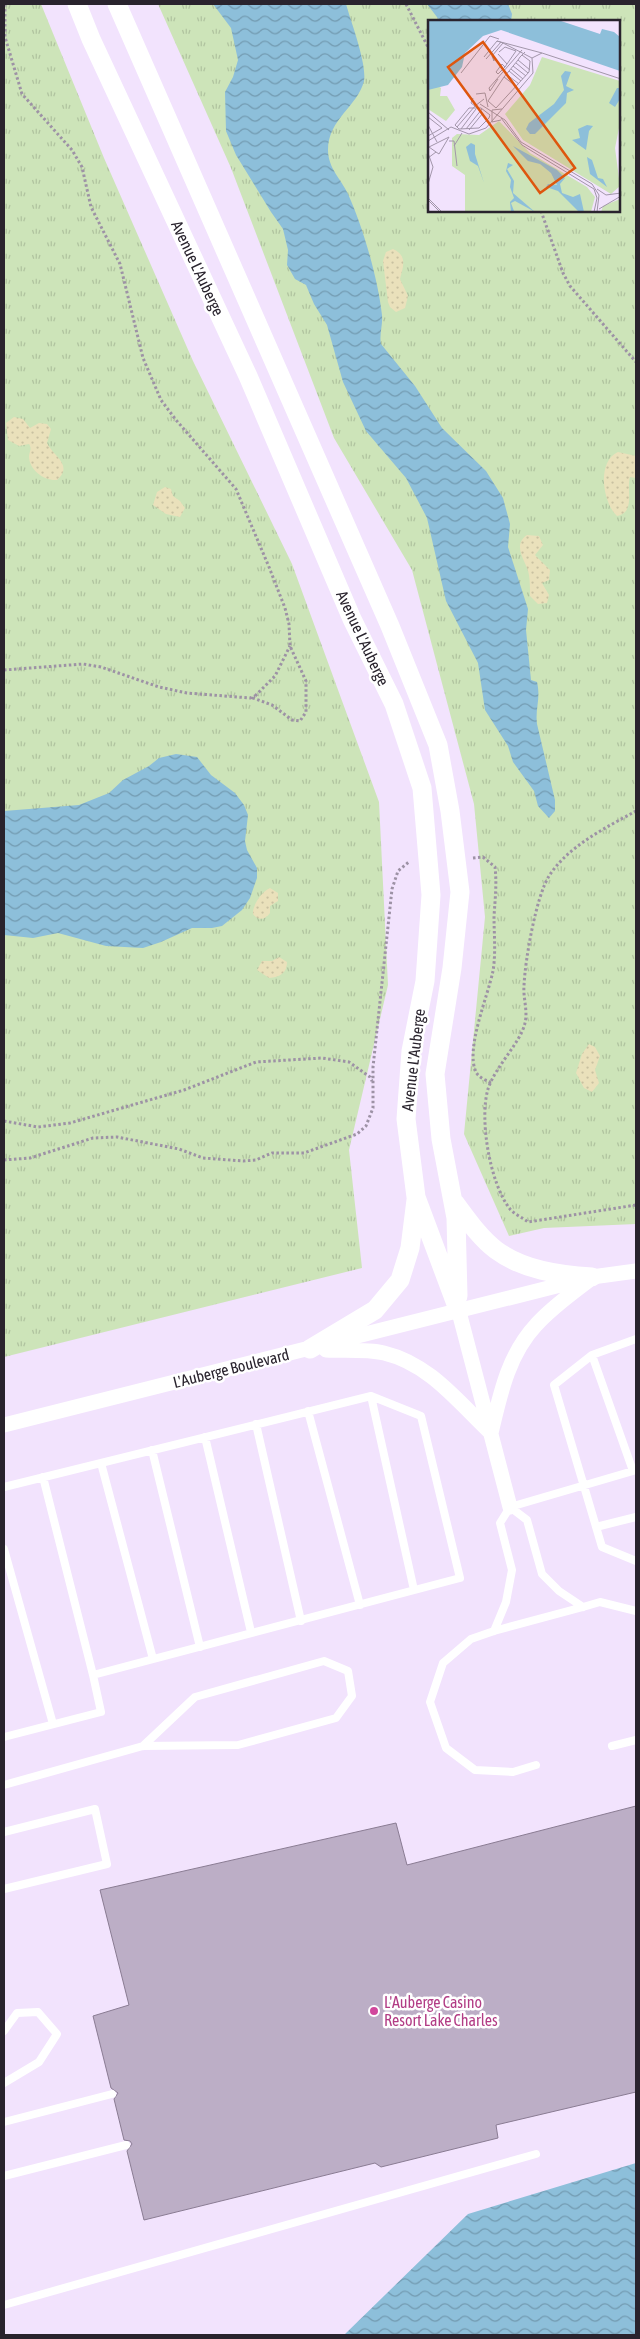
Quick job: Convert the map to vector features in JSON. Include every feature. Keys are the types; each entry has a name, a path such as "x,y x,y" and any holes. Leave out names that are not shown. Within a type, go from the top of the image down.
{"street":[{"name":"Avenue L'Auberge","path":"77,4 91,39 248,376 352,619 394,704 422,788 431,895 425,981 411,1051 406,1119 416,1197 459,1312 510,1507"},
{"name":"Avenue L'Auberge","path":"116,4 386,617 438,745 450,811 459,901 452,968 435,1074 440,1139 456,1218 459,1312"},
{"path":"310,1349 374,1310 400,1280 410,1248 416,1197"},
{"path":"453,1201 472,1225 496,1250 519,1262 553,1274 592,1277"},
{"name":"L'Auberge Boulevard","path":"4,1425 592,1277 636,1271"},
{"path":"490,1433 503,1380 518,1351 536,1325 592,1277"},
{"path":"310,1349 384,1353 416,1365 440,1381 490,1433"}],"lane":[{"path":"636,1339 592,1355 554,1385 602,1547 636,1560"},
{"path":"494,1631 506,1602 512,1570 500,1523 510,1507 635,1470 592,1355"},
{"path":"371,1396 414,1590"},
{"path":"4,1487 371,1396 421,1416 460,1578 94,1675"},
{"path":"308,1412 360,1605"},
{"path":"256,1424 301,1621"},
{"path":"205,1437 251,1632"},
{"path":"152,1450 200,1647"},
{"path":"101,1462 153,1660"},
{"path":"4,1737 101,1712 94,1675 43,1477"},
{"path":"510,1507 527,1520 542,1574 559,1591 583,1606"},
{"path":"596,1527 636,1516"},
{"path":"4,1549 53,1724"},
{"path":"536,1765 513,1772 475,1770 446,1748 430,1702 443,1663 471,1639 583,1606 600,1602 636,1610"},
{"path":"4,1785 143,1746 238,1745 336,1718 352,1696 348,1671 324,1661 195,1697 143,1746"},
{"path":"612,1746 636,1740"},
{"path":"4,1832 95,1808 107,1864 4,1889"},
{"path":"4,2031 17,2013 38,2012 56,2034 39,2062 4,2083"},
{"path":"4,2122 112,2094"},
{"path":"4,2176 126,2145"},
{"path":"4,2305 536,2154"}],"path":[{"path":"5,4 5,37 22,94 72,150 82,167 91,207 120,264 143,358 161,400 236,489 285,608 289,624 290,646 306,681 306,712 300,721 292,720 272,705 253,698 275,676 290,646"},
{"path":"406,4 428,47"},
{"path":"541,212 563,274 570,286 636,362"},
{"path":"4,670 83,664 102,667 159,687 187,693 250,698 258,694"},
{"path":"636,811 598,831 583,842 550,876 536,911 524,976 525,1025 488,1089 486,1124 488,1154 493,1174 510,1210 528,1222 636,1204"},
{"path":"456,859 483,858 495,867 498,887 494,906 493,968 488,993 477,1029 474,1054 475,1071 480,1077 491,1084"},
{"path":"4,1160 30,1158 93,1138 117,1137 179,1149 203,1158 243,1161 256,1160 272,1153 304,1153 357,1134 366,1126 373,1108 378,1008 392,889 398,872 408,861 428,860"},
{"path":"4,1121 38,1127 70,1123 184,1090 256,1062 322,1058 349,1062 370,1077 373,1082"}],"green space":[{"path":"4,4 41,4 104,158 193,361 292,564 379,802 388,985 349,1150 362,1268 4,1357"},
{"path":"158,4 636,4 636,1224 544,1228 509,1236 464,1134 485,917 474,804 412,570 334,438 231,168"}],"sand":[{"path":"393,249 403,258 400,279 408,296 405,308 396,312 390,307 388,302 383,261 386,252"},
{"path":"14,417 23,419 30,428 39,423 47,424 51,429 47,443 63,465 62,475 57,480 42,477 34,470 29,456 31,448 29,444 19,446 8,440 6,423"},
{"path":"618,452 636,456 636,478 630,477 628,505 623,514 617,516 612,510 605,493 604,473 611,457"},
{"path":"165,487 171,489 173,496 185,508 180,517 166,514 153,505 157,492"},
{"path":"527,535 539,536 543,545 535,555 550,570 549,580 542,583 549,595 547,603 538,604 530,596 528,570 520,549 522,539"},
{"path":"270,888 278,893 278,901 270,906 270,913 266,917 262,919 257,918 253,914 254,907 261,895"},
{"path":"279,957 287,962 286,969 280,975 269,978 257,970 262,961 272,961"},
{"path":"589,1044 595,1047 600,1056 595,1070 599,1083 592,1092 584,1088 576,1073 582,1054"}],"water":[{"path":"213,4 346,4 361,54 364,81 361,90 338,121 329,139 330,162 354,207 369,253 382,315 381,344 415,386 442,428 486,471 503,498 510,524 508,547 528,609 526,630 531,680 537,682 538,688 537,724 555,800 555,811 549,818 538,806 534,791 513,762 508,746 485,710 478,663 446,601 427,518 406,478 366,431 343,382 327,325 314,304 306,285 295,279 287,265 288,250 283,229 236,155 226,131 225,92 233,77 238,60 231,28"},
{"path":"427,4 508,4 512,14 511,20 439,20"},
{"path":"176,754 197,757 211,775 235,793 244,805 248,815 245,841 247,850 257,868 257,878 250,898 242,910 222,926 192,928 143,948 106,946 58,933 33,938 4,935 4,811 79,805 109,793 123,780 149,766 159,758"},
{"path":"636,2163 636,2335 344,2335 468,2214"}],"building":[{"name":"L'Auberge Casino Resort Lake Charles","path":"636,1806 636,2092 496,2125 498,2138 381,2167 375,2163 144,2220 127,2151 132,2144 130,2141 124,2140 114,2099 118,2093 111,2088 93,2016 129,2005 100,1890 396,1823 407,1865"}],"place":[{"name":"L'Auberge Casino Resort Lake Charles","path":"374,2011"}]}
